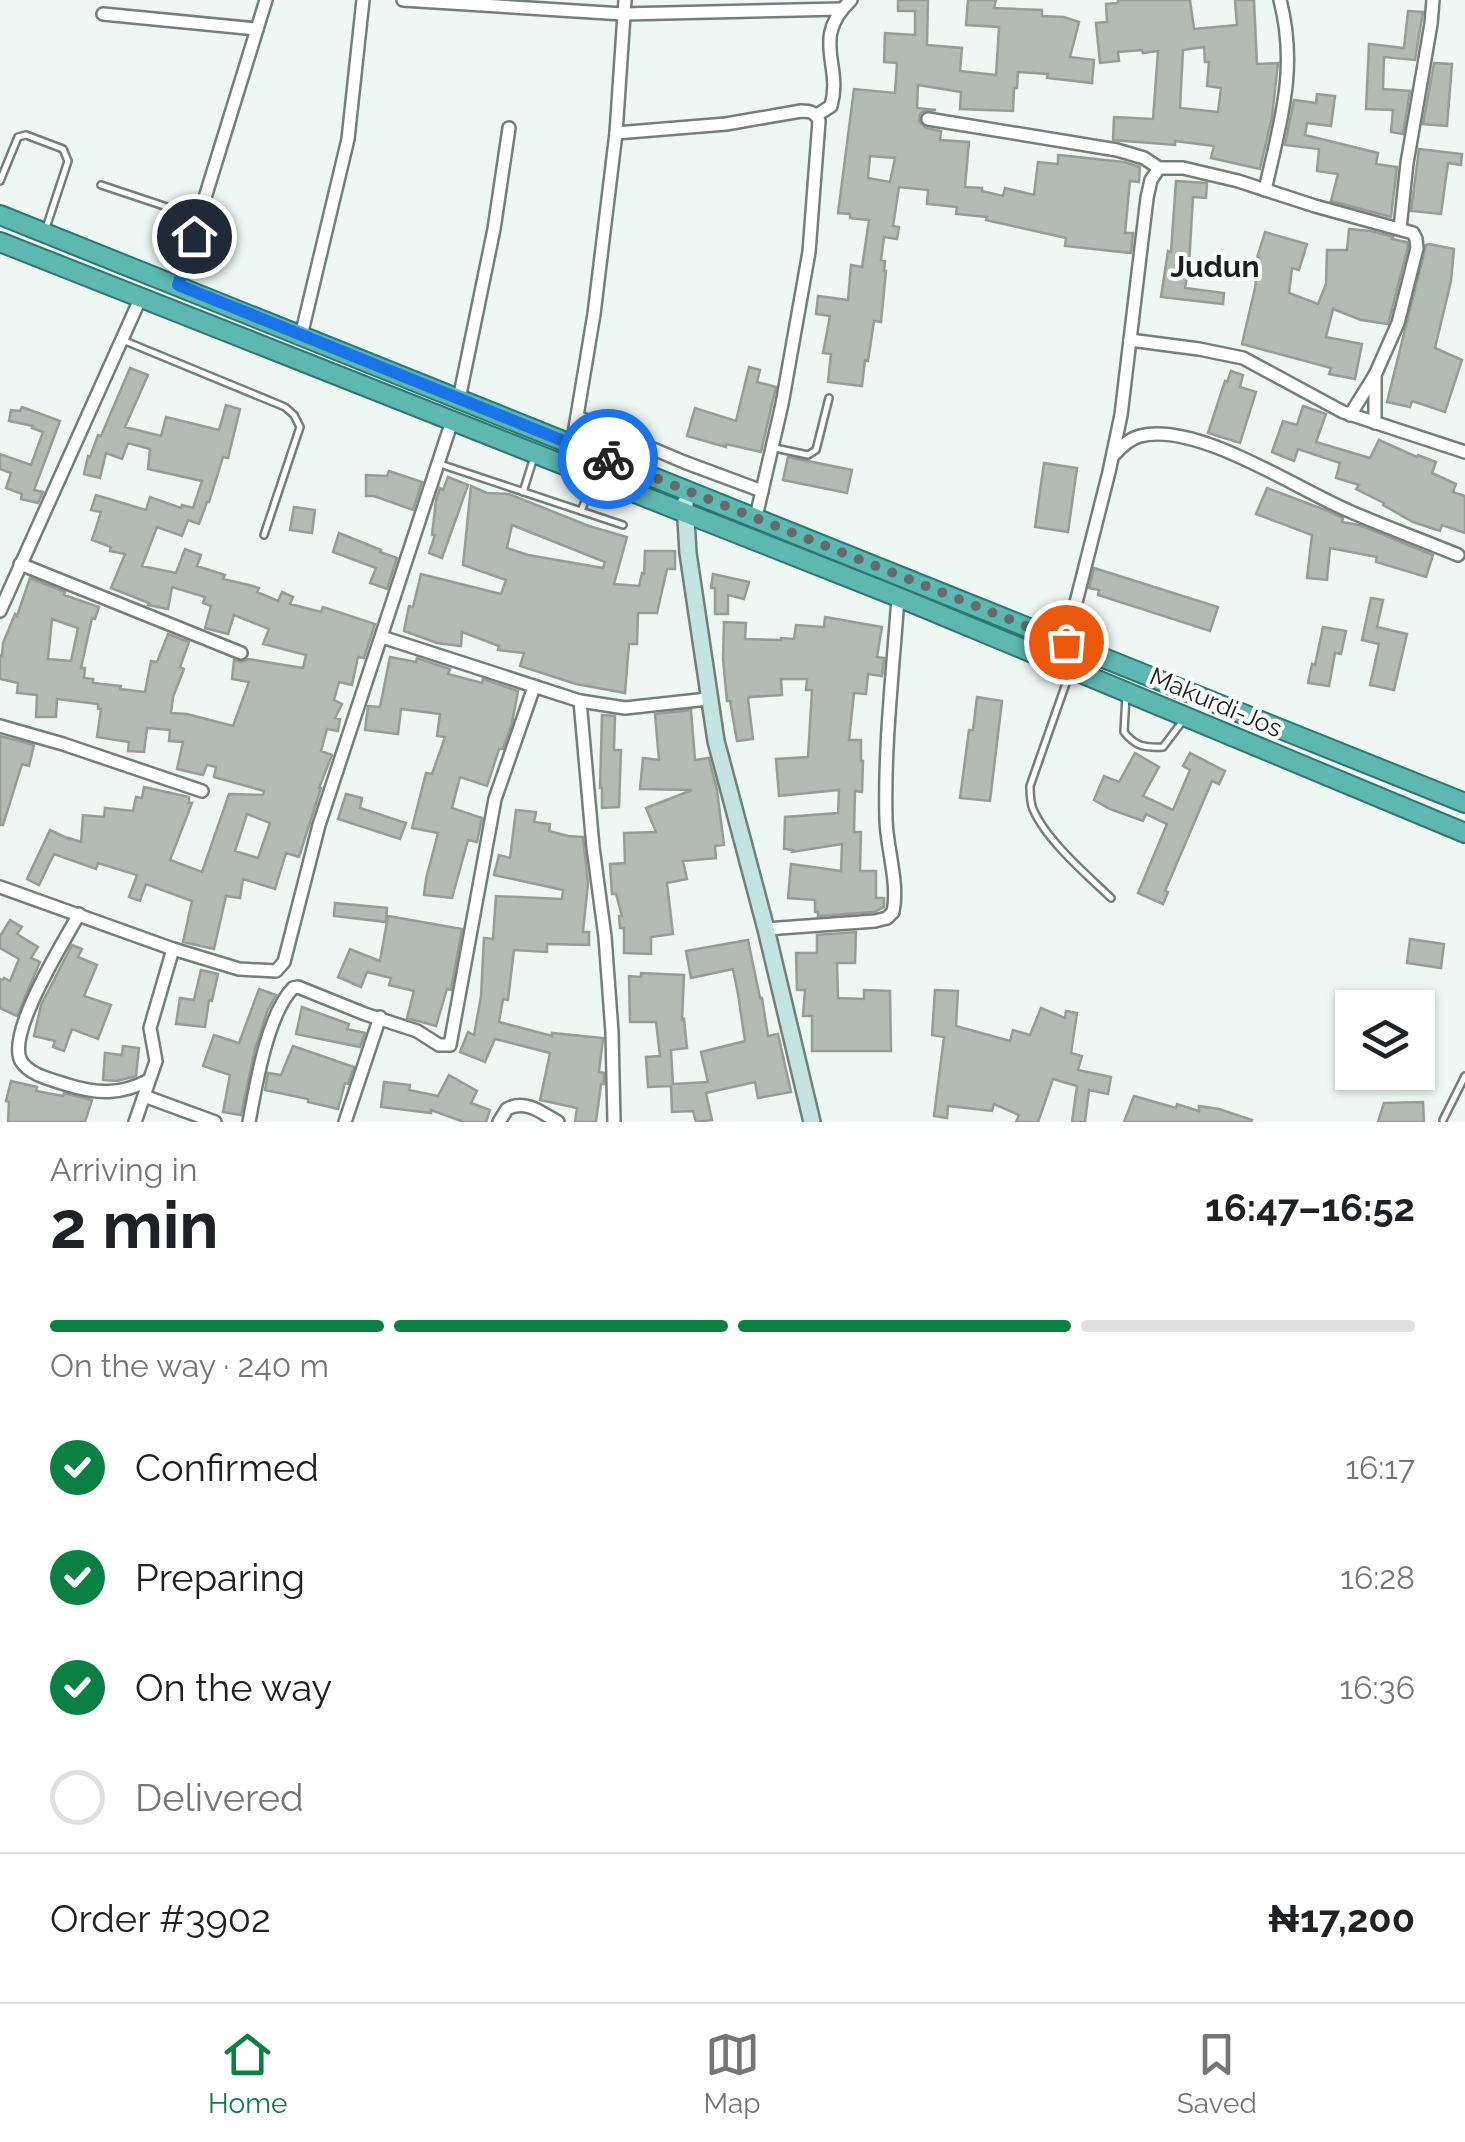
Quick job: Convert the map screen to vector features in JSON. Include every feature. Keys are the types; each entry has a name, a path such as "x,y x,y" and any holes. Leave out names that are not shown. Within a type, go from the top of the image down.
{"highway":[{"name":"Makurdi-Jos","path":"0,215 1465,803"},
{"name":"Makurdi-Jos","path":"0,242 898,597 1465,833"}],"main road":[{"path":"685,489 688,553 716,741 812,1122"}],"street":[{"path":"178,285 266,0"},
{"path":"300,336 348,139 363,0"},
{"path":"404,0 623,14 846,4 829,38 831,106 817,115"},
{"path":"572,446 594,314 616,133 625,0"},
{"path":"1265,190 1290,70 1280,0"},
{"path":"1400,228 1433,0"},
{"path":"103,14 257,29"},
{"path":"616,133 726,124 801,111 817,115 820,126 808,252 782,404 756,518"},
{"path":"928,119 1117,150 1144,158 1159,168 1183,168 1400,228 1415,236 1417,248 1398,322 1375,375 1350,415"},
{"path":"459,399 510,128"},
{"path":"1066,642 1121,415 1147,198 1150,180 1159,168"},
{"path":"0,611 141,298"},
{"path":"1130,340 1243,358 1350,415 1465,452"},
{"path":"1375,375 1375,423"},
{"path":"578,417 762,492"},
{"path":"0,887 239,969 276,972 281,968 319,825 452,420"},
{"path":"1112,457 1124,444 1140,436 1199,441 1347,510 1458,554"},
{"path":"684,462 685,489"},
{"path":"20,564 241,653"},
{"path":"766,928 875,920 893,912 895,892 886,808 898,597"},
{"path":"382,637 580,701 625,708 708,699"},
{"path":"249,1122 271,1030 286,994 293,988 417,1031 440,1045 451,1043 495,798 534,687"},
{"path":"580,701 605,937 614,1122"},
{"path":"0,726 202,791"},
{"path":"78,914 25,1016 17,1041 19,1058 36,1074 90,1091 144,1089 215,1122"},
{"path":"135,1122 156,1060 151,1018 173,949"},
{"path":"344,1122 380,1017"},
{"path":"499,1122 514,1105 527,1106 558,1122"}],"lane":[{"path":"0,181 18,137 26,135 63,149 68,161 44,233"},
{"path":"101,184 200,218"},
{"path":"122,340 285,407 294,415 300,427 264,535"},
{"path":"772,447 808,456 816,450 829,398"},
{"path":"523,492 535,453"},
{"path":"438,463 623,524"},
{"path":"582,512 596,476"},
{"path":"1071,669 1030,786 1031,805 1079,869 1111,898"},
{"path":"1126,692 1124,732 1134,744 1162,747 1186,717"},
{"path":"1443,1120 1465,1076"}],"building":[{"path":"898,0 928,0 927,45 962,48 960,71 996,75 999,27 966,25 968,0 996,0 994,8 1042,10 1042,16 1079,22 1070,57 1094,60 1092,83 1018,72 1013,111 960,109 961,92 918,85 917,108 936,110 924,111 919,121 926,128 941,131 940,140 969,142 965,187 1003,196 1005,188 1034,195 1038,162 1058,164 1058,155 1140,167 1139,182 1130,181 1125,233 1133,233 1131,253 1065,246 1066,238 986,220 987,217 956,214 957,207 927,204 928,190 899,187 893,226 899,227 897,239 884,237 881,260 885,261 886,271 881,322 874,321 862,386 828,382 831,354 823,353 830,316 816,314 818,296 848,300 851,265 862,267 869,220 838,213 854,89 895,93 897,63 884,62 885,33 915,35 915,11 898,11","holes":["870,156 895,158 890,182 868,178"]},
{"path":"1190,0 1194,29 1237,25 1235,0 1254,0 1257,64 1278,63 1272,117 1260,169 1211,158 1214,146 1113,140 1114,117 1153,119 1158,51 1118,52 1119,61 1100,63 1096,23 1107,22 1106,4","holes":["1204,47 1205,62 1209,62 1207,86 1221,88 1218,112 1180,108 1183,50"]},
{"path":"1408,11 1423,12 1415,60 1384,57 1383,89 1410,91 1403,134 1391,132 1393,110 1366,109 1369,44 1404,48"},
{"path":"1434,63 1452,64 1447,126 1423,124"},
{"path":"1317,94 1335,96 1331,126 1307,123 1305,135 1378,153 1376,164 1397,167 1391,217 1331,201 1338,174 1317,171 1319,149 1285,145 1294,100 1316,103"},
{"path":"1419,149 1462,154 1461,165 1448,163 1441,214 1411,211"},
{"path":"1176,181 1207,183 1206,198 1193,197 1185,288 1224,293 1223,304 1161,297 1168,251 1171,252"},
{"path":"1349,229 1393,237 1407,242 1408,247 1388,324 1361,320 1333,309 1326,337 1362,344 1355,379 1329,374 1331,368 1242,344 1265,232 1307,244 1299,270 1292,268 1289,293 1318,304 1326,284 1327,250 1347,250"},
{"path":"1429,244 1454,249 1451,281 1435,348 1462,360 1445,412 1412,401 1410,407 1387,402"},
{"path":"749,367 760,370 757,382 776,387 761,452 687,436 695,408 736,421"},
{"path":"130,368 148,375 125,427 161,436 166,417 219,430 226,405 240,409 228,458 223,457 199,524 188,520 182,536 157,527 142,566 176,573 185,549 201,555 197,566 225,575 223,579 259,588 257,592 278,601 282,592 293,597 290,604 321,612 323,607 375,624 364,658 358,657 352,685 339,682 334,700 342,704 335,718 340,719 338,731 327,729 321,751 332,755 299,857 286,853 275,889 243,879 240,898 226,896 214,949 183,942 192,901 146,884 140,901 129,897 137,875 98,863 96,869 54,854 39,885 27,879 50,830 81,842 83,815 104,817 105,808 133,811 136,797 142,798 144,787 189,797 192,803 170,860 202,872 229,794 263,795 264,791 214,777 216,767 207,765 203,775 177,769 183,742 169,741 170,730 147,728 144,752 128,751 129,742 97,737 101,709 98,704 57,699 56,717 36,717 37,695 17,693 18,683 0,679 3,643 30,578 99,607 95,619 92,618 81,668 85,668 84,678 93,679 93,683 145,692 151,661 157,662 168,634 189,642 171,713 233,726 249,682 232,679 234,660 303,668 306,655 263,644 269,629 234,615 228,634 205,628 211,606 203,603 205,597 172,587 168,609 148,605 111,588 125,554 110,551 111,547 92,540 101,512 91,510 96,495 146,510 150,497 193,508 202,481 148,469 150,449 128,443 122,459 106,453 100,478 84,474 88,456 98,435 101,436","holes":["52,619 78,628 71,661 48,659","247,814 270,823 258,858 235,851"]},
{"path":"1231,371 1243,375 1240,387 1256,392 1240,443 1208,433"},
{"path":"1303,406 1326,414 1316,442 1370,458 1379,440 1436,462 1432,473 1456,484 1453,492 1465,496 1465,533 1442,525 1440,531 1413,522 1356,489 1359,485 1336,478 1340,463 1298,449 1294,461 1272,452 1283,421 1297,425"},
{"path":"22,407 60,421 34,490 43,492 38,503 21,499 22,494 6,488 11,473 0,469 0,454 31,465 43,432 9,421 11,410 20,411"},
{"path":"788,457 852,470 847,493 783,480"},
{"path":"1044,463 1077,468 1068,532 1035,527"},
{"path":"389,471 422,482 413,510 366,496 366,475 387,476"},
{"path":"448,477 468,485 442,558 429,553 435,535 436,500"},
{"path":"471,486 487,493 509,494 627,537 614,584 639,586 645,551 675,551 675,569 667,569 657,613 638,613 637,644 629,644 625,693 576,684 520,666 524,653 498,650 499,646 462,632 461,646 437,643 404,631 421,574 501,594 506,580 463,565","holes":["512,525 605,562 603,568 507,548"]},
{"path":"1267,488 1328,511 1343,518 1342,522 1433,555 1426,577 1376,562 1377,557 1330,548 1327,580 1307,578 1312,535 1256,514"},
{"path":"294,507 315,510 312,533 290,530"},
{"path":"339,533 397,558 387,589 370,583 376,568 333,552"},
{"path":"1094,568 1218,607 1210,631 1098,595 1099,590 1089,588"},
{"path":"713,574 749,582 744,599 728,595 728,614 715,614"},
{"path":"1371,598 1383,600 1377,627 1407,634 1394,690 1370,685 1379,644 1362,640"},
{"path":"825,617 882,627 877,657 884,658 882,676 868,674 866,694 854,693 849,740 861,740 863,761 862,792 855,791 854,832 861,832 860,871 876,871 876,898 884,898 884,907 874,912 818,916 815,900 788,898 791,864 841,871 842,844 792,852 784,849 785,817 838,813 839,790 779,796 776,759 808,757 812,690 806,690 807,679 781,679 782,695 750,697 753,739 737,741 727,701 723,659 724,622 746,623 745,639 781,640 794,639 796,625 824,627"},
{"path":"1323,627 1346,631 1341,654 1335,653 1329,686 1308,683"},
{"path":"390,657 416,662 417,658 450,669 448,674 482,683 483,679 518,691 512,723 487,786 460,777 452,808 482,818 477,842 468,840 452,898 424,895 438,833 412,828 426,773 432,774 445,737 437,736 440,714 401,709 398,734 365,730 368,706 380,707"},
{"path":"977,697 1002,701 990,801 960,798"},
{"path":"691,710 695,760 709,758 724,845 715,846 716,858 683,861 687,879 667,883 673,934 651,937 651,954 624,953 624,928 620,928 622,916 616,894 612,894 610,864 625,863 624,833 656,832 646,808 692,790 640,789 643,758 659,760 655,714"},
{"path":"602,715 615,716 614,750 621,750 619,807 602,808"},
{"path":"0,736 34,745 29,766 22,764 3,825 0,825"},
{"path":"1135,753 1159,767 1143,796 1173,810 1190,770 1183,766 1190,753 1225,771 1219,784 1212,781 1163,904 1138,893 1167,824 1146,814 1143,821 1094,800 1104,776 1119,782"},
{"path":"346,794 362,798 360,808 406,823 400,839 338,819"},
{"path":"516,810 536,812 534,822 550,824 549,831 583,837 588,883 583,932 589,932 589,945 547,944 547,952 514,950 508,1000 503,999 499,1022 552,1036 603,1038 599,1072 604,1073 604,1084 596,1122 575,1122 577,1108 540,1100 550,1053 495,1039 485,1062 460,1052 468,1032 474,1035 484,938 493,939 496,896 562,899 563,890 494,875 499,855 510,858"},
{"path":"335,903 387,908 386,922 334,916"},
{"path":"388,916 462,929 451,990 447,989 436,1026 407,1018 414,991 389,985 391,978 367,972 361,987 338,977 350,949 380,961"},
{"path":"10,920 22,927 17,934 38,947 31,958 40,962 17,1016 0,1008 0,979 10,981 19,959 0,948 0,936"},
{"path":"856,932 855,963 837,963 838,998 864,999 864,990 890,991 891,1051 812,1051 812,1016 803,1016 805,990 797,990 796,953 817,953 817,935"},
{"path":"1410,939 1444,944 1441,968 1407,963"},
{"path":"748,940 768,1036 778,1034 791,1092 758,1098 755,1082 706,1093 712,1120 696,1122 693,1111 672,1112 671,1086 648,1087 646,1057 660,1056 656,1022 630,1022 629,976 684,975 682,1020 687,1048 671,1050 673,1084 708,1082 701,1052 745,1041 738,994 733,969 691,978 686,951"},
{"path":"72,945 82,949 78,957 97,965 84,996 111,1005 98,1039 72,1029 64,1051 53,1047 55,1041 34,1036 41,1005"},
{"path":"201,970 218,974 205,1027 176,1024 180,998 194,1000"},
{"path":"259,989 276,995 255,1049 241,1115 223,1112 230,1075 203,1066 214,1035 239,1043"},
{"path":"935,990 958,991 956,1026 1010,1041 1013,1030 1030,1035 1041,1008 1065,1018 1066,1011 1077,1013 1071,1053 1082,1056 1078,1070 1111,1077 1108,1094 1089,1090 1085,1122 1072,1122 1077,1086 1053,1079 1038,1122 1016,1122 1019,1115 994,1104 992,1111 948,1106 947,1118 934,1116 944,1037 932,1035"},
{"path":"302,1007 349,1024 347,1029 365,1033 360,1047 296,1034"},
{"path":"123,1046 139,1048 136,1076 103,1080 105,1053 122,1055"},
{"path":"293,1046 354,1067 338,1109 265,1090 268,1073 281,1075"},
{"path":"449,1075 477,1091 471,1103 490,1110 486,1122 464,1122 431,1110 381,1107 384,1082 410,1085 409,1090 438,1096"},
{"path":"11,1081 37,1087 36,1091 92,1100 85,1122 8,1122 6,1101"},
{"path":"1134,1096 1176,1108 1177,1104 1199,1111 1199,1106 1219,1109 1252,1120 1124,1122"},
{"path":"1423,1102 1424,1122 1378,1122 1384,1103"}],"way so far":[{"path":"608,459 1066,642"}],"district":[{"name":"Judun","path":"1215,267"}],"route":[{"path":"194,236 178,285 608,459"}]}
